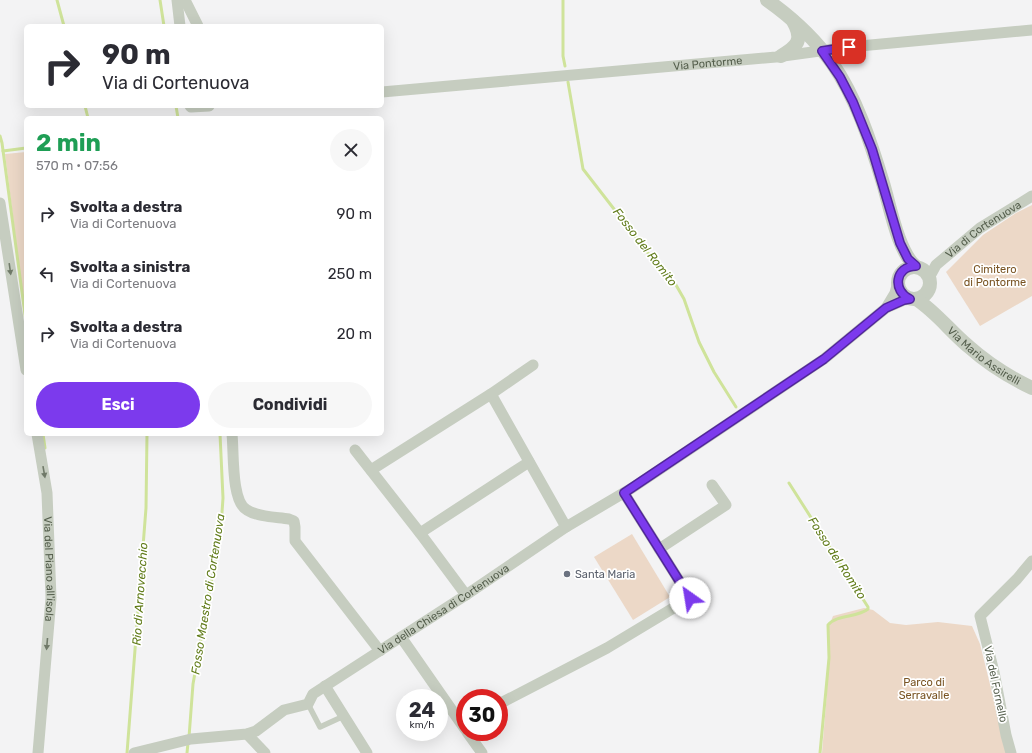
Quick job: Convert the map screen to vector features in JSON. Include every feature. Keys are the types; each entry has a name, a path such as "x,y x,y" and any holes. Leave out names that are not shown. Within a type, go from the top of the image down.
{"street":[{"path":"177,0 180,24"},
{"path":"185,0 197,24"},
{"path":"767,0 793,21 822,51 840,77 866,131 881,176 900,243 908,259 926,269 931,281 929,291 940,318"},
{"path":"781,56 796,45 798,31 793,21"},
{"name":"Via Pontorme","path":"384,92 781,56 1032,30"},
{"name":"Via di Cortenuova","path":"899,279 905,269 926,269 980,228 1032,196"},
{"path":"0,203 24,357"},
{"path":"900,243 899,279 901,292 913,299"},
{"path":"886,308 895,293 899,279"},
{"path":"491,394 529,462 569,525 624,493 824,359 886,308 904,300 921,298 929,291"},
{"name":"Via Mario Assirelli","path":"913,299 928,307 982,358 1032,388"},
{"path":"371,470 534,365"},
{"name":"Via del Piano all'isola","path":"37,436 47,493 51,598 38,753"},
{"path":"232,436 236,493 240,505 253,513 289,518 294,521 295,542 380,651"},
{"path":"355,450 466,595"},
{"path":"420,533 529,462"},
{"path":"659,549 726,505 712,485"},
{"path":"508,699 606,648 690,598 624,493"},
{"name":"Via della Chiesa di Cortenuova","path":"247,734 256,731 284,710 310,699 325,686 466,595 569,525"},
{"name":"Via del Fornello","path":"1011,753 994,672 980,616 1017,579 1032,561"},
{"path":"400,637 456,715"},
{"path":"325,686 368,753"},
{"path":"134,753 187,740 247,734 265,753"},
{"path":"474,741 482,753"}],"lane":[{"path":"310,699 320,727 344,716"}],"green space":[{"path":"24,152 24,303 5,154"},
{"name":"Cimitero di Pontorme","path":"1032,205 1032,296 980,326 946,272 983,235 1016,213"},
{"path":"632,534 670,597 633,620 594,557"},
{"name":"Parco di Serravalle","path":"864,608 873,610 890,623 906,625 938,622 972,626 980,644 1007,753 822,753 827,692 829,626 833,616"}],"waterway":[{"path":"57,0 63,24"},
{"name":"Fosso Maestro di Cortenuova","path":"160,0 164,24"},
{"path":"563,0 563,56 565,66"},
{"name":"Fosso del Romito","path":"568,82 583,169 655,262 676,285 684,299 699,342 714,372 736,407"},
{"path":"86,108 88,116"},
{"name":"Fosso Maestro di Cortenuova","path":"176,108 178,116"},
{"path":"0,136 24,307"},
{"path":"3,151 24,148"},
{"path":"43,436 45,448"},
{"name":"Rio di Arnovecchio","path":"127,753 146,508 147,436"},
{"name":"Fosso Maestro di Cortenuova","path":"189,737 193,684 221,527 223,498 220,436"},
{"name":"Fosso del Romito","path":"789,483 868,607 868,609 863,612 836,619 828,625 829,658 820,753"},
{"name":"Fosso Maestro di Cortenuova","path":"187,753 188,743"}],"place":[{"name":"Santa Maria","path":"567,574"}],"route":[{"path":"690,598 624,493 824,359 886,308 910,299 901,292 898,282 899,276 905,269 916,266 908,259 900,243 881,176 866,131 833,64 822,51 849,47"}]}
